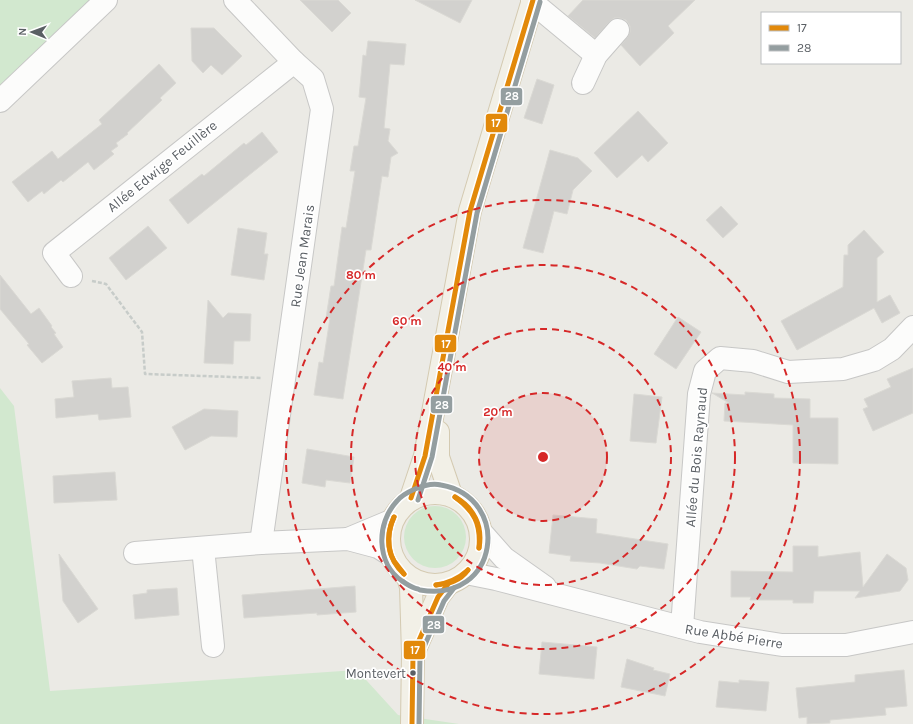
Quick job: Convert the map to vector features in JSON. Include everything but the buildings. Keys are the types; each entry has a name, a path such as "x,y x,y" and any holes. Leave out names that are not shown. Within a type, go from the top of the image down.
{"main road":[{"path":"411,498 425,456 470,211 533,1"},
{"path":"437,394 438,457 451,495"},
{"path":"438,492 451,495 462,501 471,509 477,520 481,532 480,547 476,561 458,580 448,584 434,586 421,583 408,577 398,568 391,555 388,538 391,521 396,512 411,498 424,493 438,492"},
{"path":"408,577 411,587 413,654 412,724"},
{"path":"413,654 438,597 448,584"}],"street":[{"path":"0,101 106,0"},
{"name":"Rue Jean Marais","path":"235,0 294,62 313,79 322,109 261,544"},
{"path":"533,1 596,55"},
{"path":"584,83 596,55 618,30"},
{"name":"Allée Edwige Feuillère","path":"71,276 54,253 294,62"},
{"name":"Allée du Bois Raynaud","path":"682,627 699,394 705,370 720,358 753,361 788,372 843,369 874,360 892,349 913,328"},
{"path":"348,539 391,521"},
{"name":"Rue Abbé Pierre","path":"481,532 504,558 558,596"},
{"path":"135,553 348,539 378,547 391,555"},
{"path":"203,548 213,646"},
{"name":"Rue Abbé Pierre","path":"466,573 496,579 682,627 782,645 846,645 913,632"}],"path":[{"path":"71,276 106,284 142,332 145,374 284,379"}],"green space":[{"path":"0,0 90,0 0,85"},
{"path":"0,388 14,406 50,691 357,670 398,715 459,724 0,724"},
{"path":"429,506 441,506 457,515 464,525 466,537 464,549 457,559 441,568 429,568 418,563 409,554 404,543 404,531 409,520 418,511"}],"transit line":[{"name":"17","path":"411,498 425,456 470,211 533,0"},
{"name":"28","path":"418,500 432,457 477,213 540,2"},
{"name":"28","path":"418,589 402,581 393,573 387,564 383,554 382,531 390,510 401,497 410,491 421,487 438,484 464,494 479,509 487,528 487,548 480,566 467,581 447,590 420,590"},
{"name":"17","path":"455,497 462,501 476,518 480,532 479,548"},
{"name":"17","path":"455,497 467,507 475,518 479,531 479,548"},
{"name":"17","path":"394,517 389,533 389,545 391,556 404,574"},
{"name":"17","path":"394,517 389,532 389,547 394,561 404,574"},
{"name":"17","path":"436,585 454,581 465,574 468,570"},
{"name":"17","path":"436,585 453,580 468,570"},
{"name":"17","path":"412,724 413,654 438,597 448,584"},
{"name":"28","path":"419,724 420,656 444,601 454,588"}],"place":[{"name":"Montevert","path":"413,673"}]}
